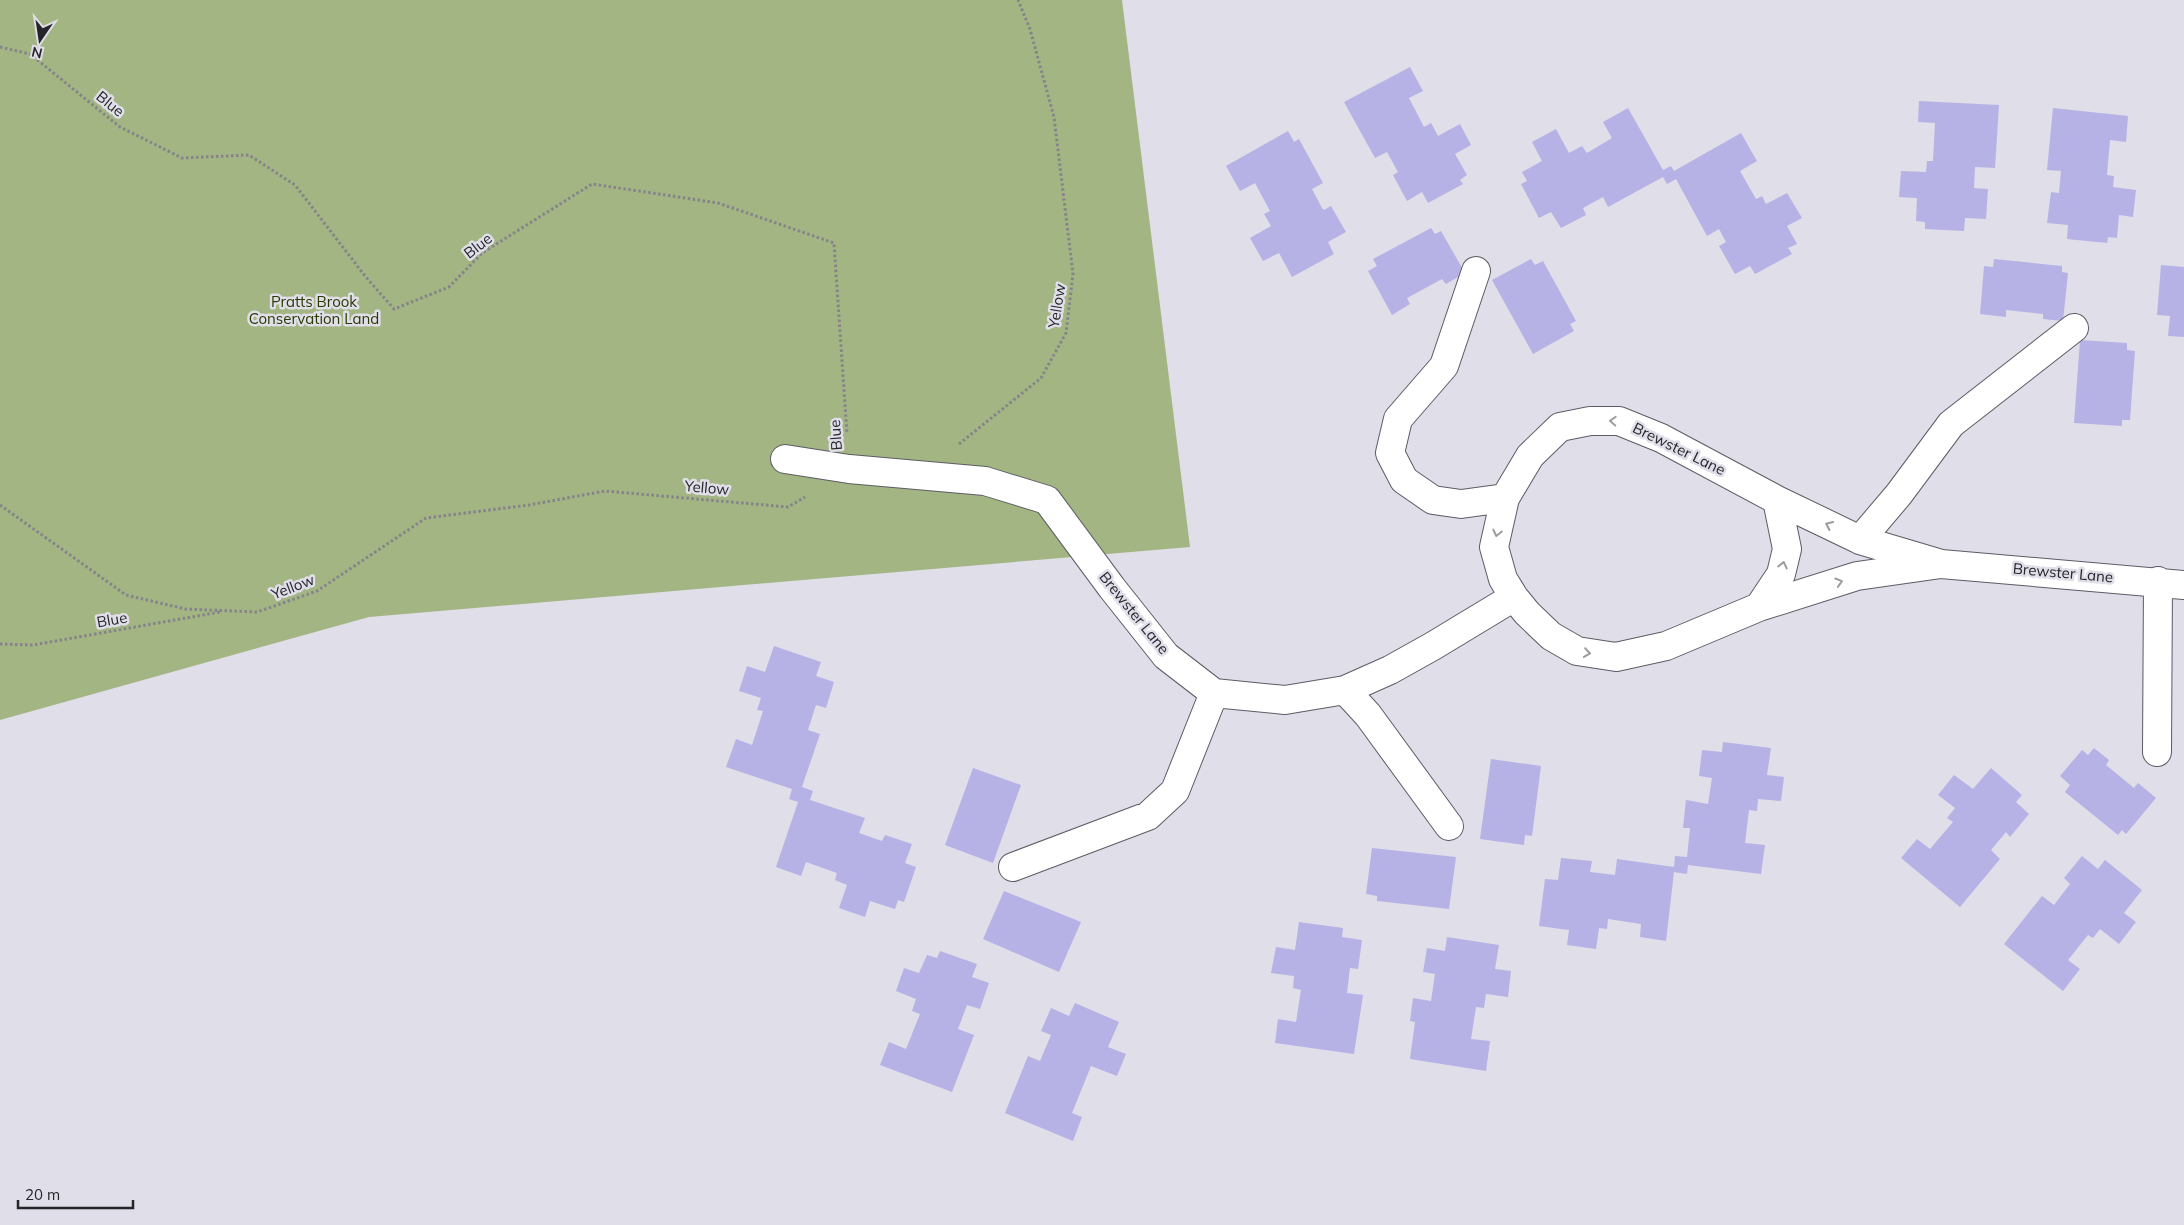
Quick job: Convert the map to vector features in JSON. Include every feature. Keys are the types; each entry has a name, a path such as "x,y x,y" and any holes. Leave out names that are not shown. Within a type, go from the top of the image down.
{"street":[{"path":"1476,272 1444,366 1398,419 1390,453 1404,480 1433,500 1461,504 1505,498"},
{"path":"1860,540 1899,494 1951,424 2074,328"},
{"name":"Brewster Lane","path":"1941,564 1857,576 1759,607 1666,646 1616,657 1577,651 1557,640 1527,613 1503,579 1494,547 1505,498 1530,456 1560,427 1590,421 1619,420 1661,438 1777,500 1860,540 1941,564 2171,583"},
{"name":"Brewster Lane","path":"785,459 849,469 985,481 1047,500 1112,588 1166,656 1214,693"},
{"path":"1759,607 1781,574 1787,549 1777,500"},
{"path":"2157,752 2171,583"},
{"path":"1012,868 1148,816 1175,791 1214,693 1285,700 1345,690 1425,651 1514,597"},
{"path":"1345,690 1368,715 1448,826"}],"path":[{"name":"Yellow","path":"955,448 1042,378 1066,333 1073,274 1054,117 1030,29 1018,0"},
{"name":"Blue","path":"0,47 30,54 120,127 182,158 249,154 295,185 364,276 394,309 449,287 482,254 592,184 718,203 834,243 849,469"},
{"name":"Yellow","path":"0,505 126,595 185,609 257,612 317,591 426,518 529,505 605,491 788,507 849,469"},
{"name":"Blue","path":"0,644 33,645 228,611"}],"green space":[{"name":"Pratts Brook Conservation Land","path":"0,0 1122,0 1190,547 369,617 0,720"}],"building":[{"path":"1410,67 1423,91 1409,98 1424,127 1431,123 1438,136 1460,124 1471,145 1455,154 1467,175 1460,180 1463,184 1428,203 1422,192 1407,201 1393,175 1398,172 1387,152 1375,158 1344,102"},
{"path":"1919,101 1999,105 1995,168 1975,167 1974,188 1988,189 1986,219 1965,218 1964,231 1925,229 1925,222 1916,221 1917,198 1899,197 1901,171 1926,172 1927,161 1933,161 1935,123 1918,122"},
{"path":"1628,108 1663,170 1671,166 1674,171 1741,133 1757,161 1740,171 1756,199 1762,196 1766,204 1787,193 1802,218 1787,226 1797,244 1788,248 1792,254 1755,274 1750,266 1735,274 1719,246 1726,242 1719,229 1707,236 1676,179 1667,184 1663,177 1608,207 1603,197 1583,208 1586,215 1561,228 1551,212 1539,218 1521,184 1527,181 1522,172 1542,161 1532,142 1556,129 1569,153 1582,146 1587,153 1612,138 1603,122"},
{"path":"2053,108 2128,116 2126,142 2110,140 2107,175 2114,176 2113,187 2136,190 2133,217 2119,215 2117,238 2108,237 2107,243 2067,239 2068,225 2047,223 2051,192 2059,193 2061,171 2047,170"},
{"path":"1288,131 1294,142 1299,139 1323,183 1312,189 1322,208 1324,210 1331,206 1346,232 1328,242 1334,254 1292,277 1279,253 1263,261 1250,238 1271,226 1264,214 1270,211 1255,183 1240,191 1226,166"},
{"path":"1431,228 1435,234 1441,231 1465,273 1446,284 1442,279 1407,298 1410,304 1392,315 1368,271 1377,266 1373,259"},
{"path":"1531,259 1535,265 1543,261 1576,321 1570,324 1574,331 1533,354 1492,280"},
{"path":"1994,259 2062,266 2062,272 2068,273 2063,321 2043,319 2043,314 2006,310 2006,317 1980,314 1984,266 1993,267"},
{"path":"2161,265 2184,267 2184,337 2168,336 2170,316 2157,315"},
{"path":"2080,340 2127,343 2127,350 2135,351 2130,420 2122,420 2122,426 2074,423"},
{"path":"774,646 821,662 816,676 834,682 826,708 816,705 808,730 820,734 802,787 813,791 810,800 865,818 859,833 882,841 885,835 912,844 905,863 916,867 904,902 898,900 895,909 870,901 865,917 839,908 847,885 835,880 837,873 806,862 801,876 776,867 798,802 789,799 792,789 726,767 736,739 752,745 763,711 757,710 761,698 739,691 747,666 765,672"},
{"path":"1723,742 1771,748 1767,775 1784,777 1781,801 1758,799 1757,811 1749,810 1745,843 1765,845 1761,874 1688,865 1687,874 1674,872 1666,941 1640,937 1641,924 1608,919 1607,929 1599,928 1596,949 1567,945 1569,930 1539,926 1545,879 1558,880 1561,858 1592,861 1590,872 1615,875 1617,859 1674,867 1675,856 1687,857 1690,828 1683,828 1686,800 1708,804 1712,778 1699,776 1702,750 1722,752"},
{"path":"2094,748 2109,760 2106,765 2134,788 2138,783 2156,798 2126,834 2122,830 2118,835 2065,792 2070,785 2060,776 2082,750 2088,755"},
{"path":"1491,759 1541,766 1532,836 1525,835 1524,845 1480,839"},
{"path":"973,768 1021,785 993,863 945,845"},
{"path":"1991,768 2022,795 2016,802 2029,814 2010,837 2006,832 1991,850 2000,859 1960,907 1901,858 1917,839 1930,849 1953,822 1947,818 1955,808 1938,795 1954,775 1973,789"},
{"path":"1372,848 1456,857 1449,909 1377,901 1377,896 1366,894"},
{"path":"2082,856 2098,869 2105,860 2142,890 2124,913 2136,922 2119,944 2100,929 2093,938 2088,935 2068,960 2080,969 2063,991 2004,944 2042,896 2054,905 2070,884 2064,878"},
{"path":"1004,891 1081,922 1059,972 983,939"},
{"path":"1299,922 1343,928 1342,937 1362,940 1358,969 1350,968 1347,993 1363,995 1354,1054 1275,1043 1278,1019 1296,1022 1301,990 1293,988 1294,976 1271,973 1276,947 1295,950"},
{"path":"1447,937 1499,945 1495,969 1511,971 1508,997 1486,994 1484,1008 1476,1007 1471,1039 1490,1041 1486,1071 1410,1059 1415,1022 1410,1021 1413,998 1431,1001 1435,974 1423,972 1427,948 1445,951"},
{"path":"940,951 977,964 972,977 989,983 980,1009 967,1005 958,1029 974,1035 952,1092 880,1065 889,1042 906,1049 920,1014 912,1011 916,999 896,991 904,968 919,973 927,955 937,958"},
{"path":"1075,1003 1119,1022 1108,1047 1126,1054 1117,1076 1091,1066 1072,1113 1082,1117 1073,1141 1005,1113 1028,1056 1040,1061 1051,1035 1041,1031 1051,1008 1069,1016"}]}
